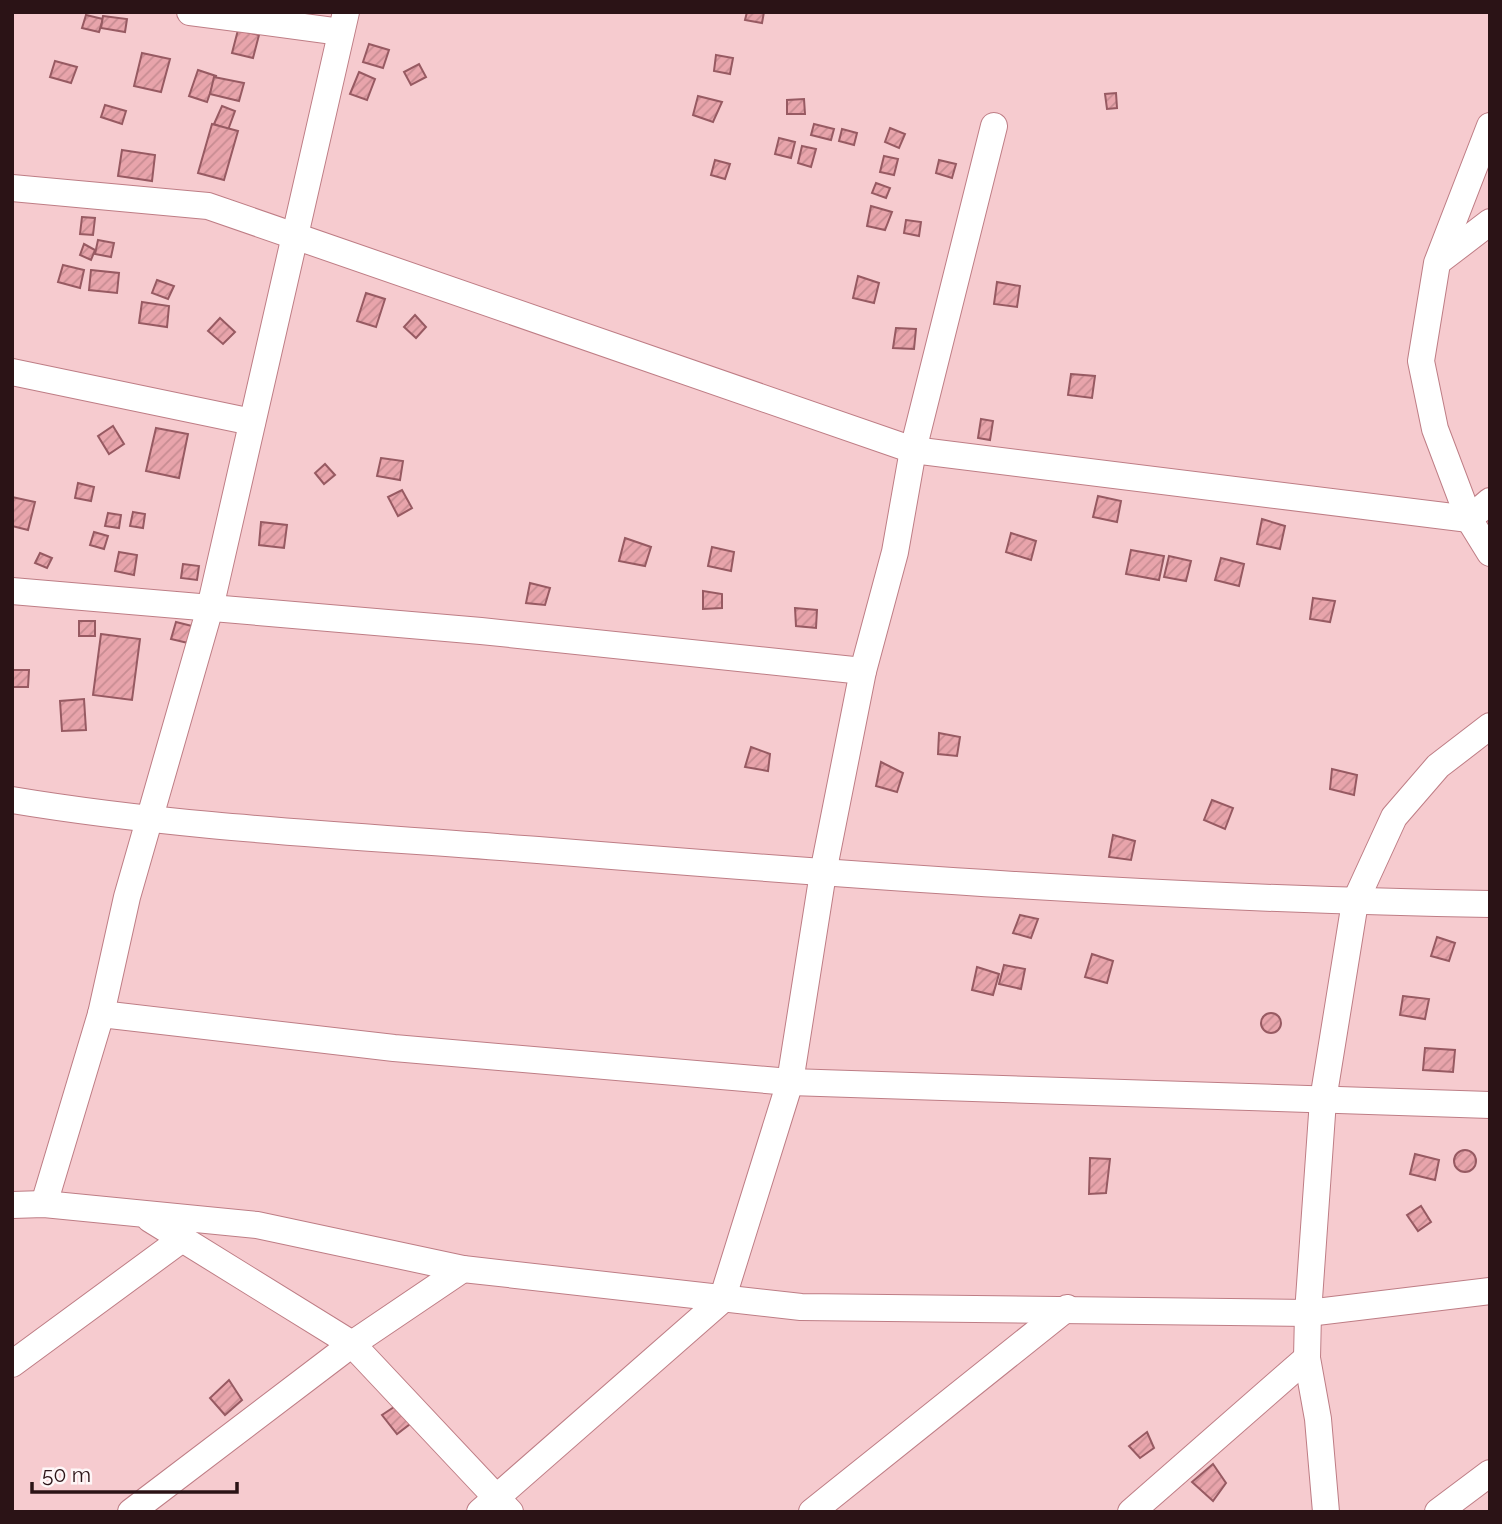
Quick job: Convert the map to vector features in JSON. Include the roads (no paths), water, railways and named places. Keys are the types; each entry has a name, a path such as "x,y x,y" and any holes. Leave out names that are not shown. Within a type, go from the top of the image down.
{"street":[{"path":"44,1204 101,1014 127,897 210,608 344,22 190,12"},
{"path":"145,1216 352,1344 496,1507 722,1300 790,1082 823,873 863,671 895,552 913,450 994,126"},
{"path":"1490,126 1437,263 1421,361 1435,429 1469,519 1490,553"},
{"path":"12,188 208,206 293,237 459,290 913,450 1469,519 1490,501"},
{"path":"1437,263 1490,222"},
{"path":"12,372 252,422"},
{"path":"12,592 481,631 863,671"},
{"path":"1326,1512 1318,1419 1307,1358 1307,1313 1323,1100 1355,902 1394,817 1438,766 1490,726"},
{"path":"12,800 150,819 823,873 1355,902 1490,904"},
{"path":"101,1014 394,1048 790,1082 1490,1105"},
{"path":"12,1205 44,1204 257,1225 463,1269 801,1307 1066,1308 1307,1313 1490,1291"},
{"path":"12,1364 182,1238"},
{"path":"131,1512 352,1344 463,1269"},
{"path":"812,1512 1066,1308"},
{"path":"1131,1512 1307,1358"},
{"path":"1438,1512 1490,1473"}]}
